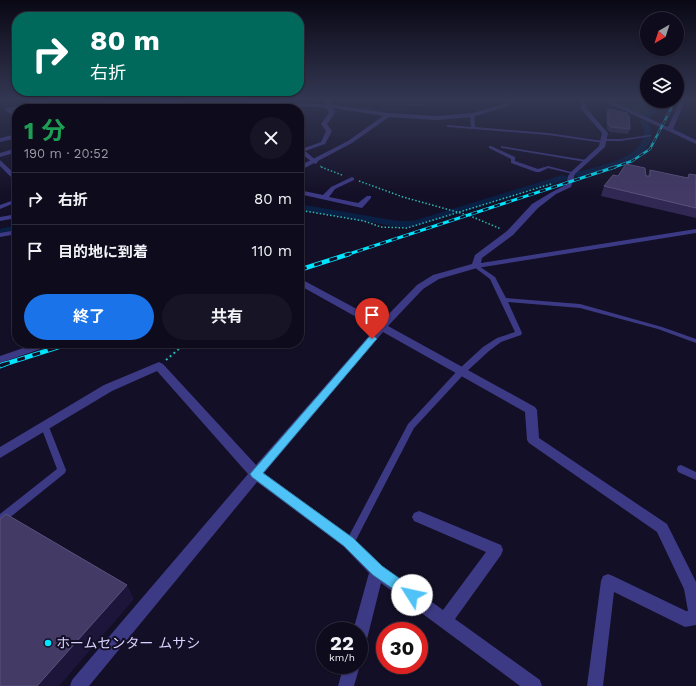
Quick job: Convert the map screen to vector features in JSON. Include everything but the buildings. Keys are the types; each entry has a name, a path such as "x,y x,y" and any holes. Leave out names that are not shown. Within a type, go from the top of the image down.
{"street":[{"path":"304,150 323,143 329,131"},
{"path":"304,167 350,142 365,131"},
{"path":"476,266 478,257 510,233 535,206 554,193 569,186 572,176 602,147 605,135 603,131"},
{"path":"672,131 696,142"},
{"path":"0,140 12,137"},
{"path":"0,155 12,151"},
{"path":"304,153 315,162"},
{"path":"4,165 12,174"},
{"path":"324,198 333,188 352,179"},
{"path":"304,193 359,206 369,197"},
{"path":"78,686 256,474 382,328 413,294 428,281 446,274 476,266 696,231"},
{"path":"0,235 12,233"},
{"path":"304,284 531,410 533,440 662,528 691,588 696,612"},
{"path":"0,360 34,348"},
{"path":"0,453 108,388 159,366 256,474 348,542 378,571 446,619 534,686"},
{"path":"420,517 496,550 446,619"},
{"path":"364,622 378,571"},
{"path":"595,686 608,581 684,619 696,617"},
{"path":"346,686 349,674"}],"lane":[{"path":"511,131 604,141 648,136"},
{"path":"490,147 513,158 513,162 538,171 548,167 572,176"},
{"path":"502,147 586,161"},
{"path":"0,207 12,202"},
{"path":"0,219 12,217"},
{"path":"348,542 353,537 411,426 462,371 486,349 499,340 519,334 494,278 476,266"},
{"path":"504,300 580,306 660,328 696,341"},
{"path":"0,520 62,470 45,427"},
{"path":"681,469 696,476"}],"path":[{"path":"315,162 352,179 403,197 461,213 510,233"},
{"path":"304,211 364,221 381,227 407,228 461,213 572,176"},
{"path":"159,366 180,348"}],"waterway":[{"path":"579,174 610,166 631,157 646,143 648,131"},
{"path":"304,208 398,224 414,224 563,178"},
{"path":"0,232 12,229"}],"railway":[{"path":"613,168 632,161 650,149 659,131"},
{"path":"346,255 613,168"},
{"path":"304,268 349,254"},
{"path":"4,364 55,348"},
{"path":"0,366 4,364"}],"place":[{"name":"ホームセンター ムサシ","path":"48,643"}],"route":[{"path":"372,339 256,474 348,542 378,571 412,595"}]}
